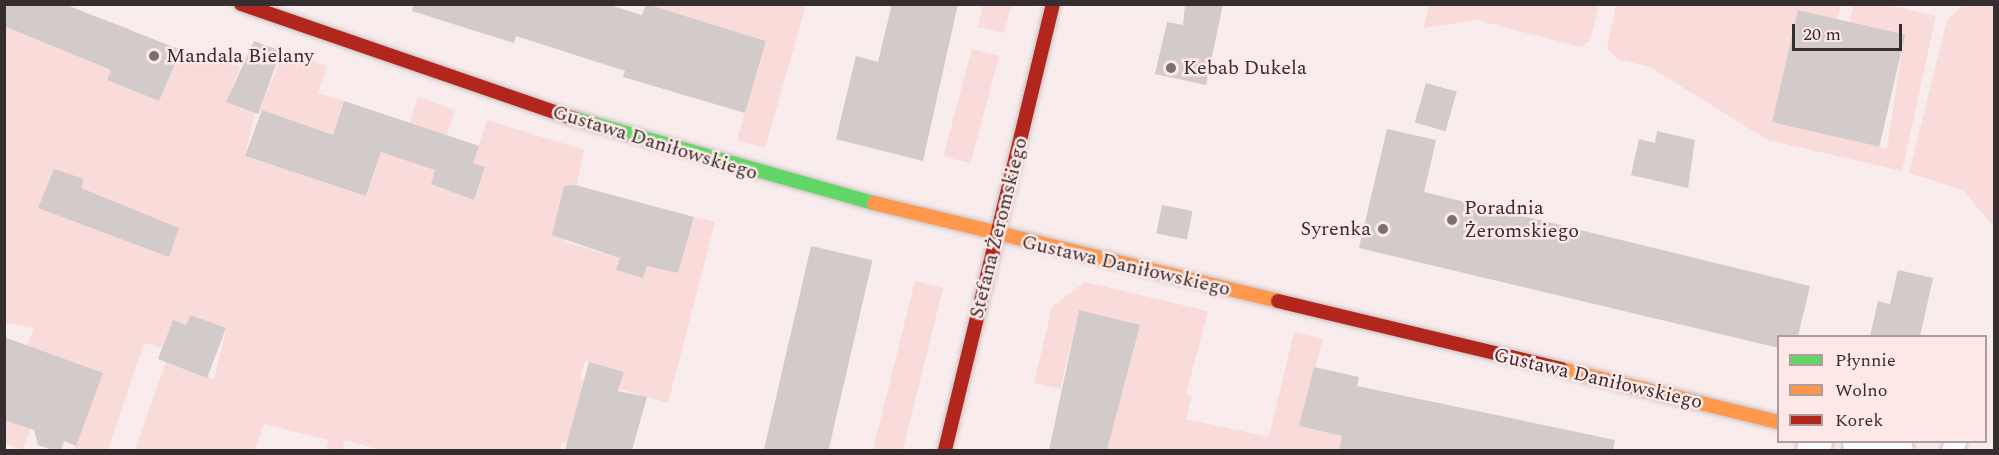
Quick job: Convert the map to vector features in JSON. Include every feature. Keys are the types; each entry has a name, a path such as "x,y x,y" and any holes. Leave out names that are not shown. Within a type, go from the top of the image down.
{"street":[{"name":"Gustawa Daniłowskiego","path":"241,4 678,152 998,235 1777,422"},
{"name":"Stefana Żeromskiego","path":"945,450 1053,4"},
{"path":"1867,443 1896,450"}],"shaded area":[{"path":"1429,4 1599,5 1590,41 1581,47 1477,20 1424,28"},
{"path":"646,5 806,5 765,148 737,140 766,41"},
{"path":"983,5 1011,5 1004,33 978,27"},
{"path":"1616,5 1841,5 1837,19 1799,10 1781,123 1887,149 1904,36 1850,22 1854,5 1887,5 1936,16 1902,171 1768,140 1650,67 1618,59 1607,48"},
{"path":"1963,5 1994,5 1994,227 1963,190 1909,173 1947,20"},
{"path":"90,15 128,28 107,80 159,101 181,50 240,66 227,102 255,113 245,156 273,166 290,120 262,110 258,114 284,51 327,66 318,93 344,101 318,179 367,195 381,152 398,157 418,97 455,110 431,184 474,200 485,168 473,163 487,120 584,150 565,242 620,258 643,278 647,266 678,273 694,217 715,222 668,403 619,389 624,372 585,361 580,378 586,380 569,443 562,442 560,450 380,450 345,440 342,450 326,450 329,440 264,424 255,450 135,450 166,362 214,379 226,329 190,315 186,325 173,320 162,348 144,343 108,450 74,450 102,373 30,429 23,450 5,443 5,397 34,328 5,323 4,26 74,54"},
{"path":"972,49 999,56 970,163 943,156"},
{"path":"915,281 943,288 903,450 873,450"},
{"path":"1085,282 1208,311 1186,394 1192,396 1186,419 1269,437 1294,332 1323,339 1299,426 1342,436 1339,450 1107,450 1140,325 1079,310 1060,389 1034,383 1052,307"}],"building":[{"path":"4,4 64,4 181,50 159,101 107,80 111,70 4,26"},
{"path":"413,4 606,4 642,15 646,4 766,41 745,113 623,77 625,71 516,36 514,43 412,11"},
{"path":"892,4 958,4 923,161 836,139 856,56 878,62"},
{"path":"1185,4 1223,4 1206,85 1155,74 1167,22 1183,25"},
{"path":"1798,10 1905,35 1879,147 1772,122"},
{"path":"254,41 281,51 258,114 226,102"},
{"path":"1426,83 1457,92 1445,131 1415,122"},
{"path":"344,101 479,146 473,163 485,167 474,200 431,184 435,170 381,152 366,196 245,156 262,110 333,135"},
{"name":"Poradnia Żeromskiego","path":"1387,129 1436,140 1424,192 1810,286 1798,335 1777,335 1777,348 1359,248"},
{"path":"1657,131 1695,140 1688,188 1631,175 1639,139 1655,143"},
{"path":"54,169 84,179 81,188 179,228 169,257 38,208"},
{"path":"575,185 694,217 678,273 647,266 643,278 616,270 620,258 552,235 564,186"},
{"path":"1162,205 1192,211 1187,239 1156,233"},
{"path":"811,246 872,260 829,450 764,450"},
{"path":"1898,270 1933,278 1920,335 1870,335 1878,301 1890,304"},
{"path":"1079,310 1140,325 1107,450 1049,450"},
{"path":"190,315 226,328 207,378 158,359 173,320 186,325"},
{"path":"4,337 103,373 76,446 64,441 61,450 38,445 34,430 4,420"},
{"path":"589,362 624,372 618,391 647,397 632,450 565,450"},
{"path":"1314,367 1359,377 1357,386 1615,440 1613,450 1339,450 1342,436 1299,426"}],"traffic: fast":[{"path":"573,118 874,203"}],"traffic: slow":[{"path":"874,203 1278,301"},
{"path":"1561,369 1777,422"}],"traffic: jam":[{"path":"241,4 573,118"},
{"path":"945,450 1053,4"},
{"path":"1278,301 1561,369"}],"place":[{"name":"Mandala Bielany","path":"154,56"},
{"name":"Kebab Dukela","path":"1171,68"},
{"name":"Poradnia Żeromskiego","path":"1452,220"},
{"name":"Syrenka","path":"1383,229"}]}
